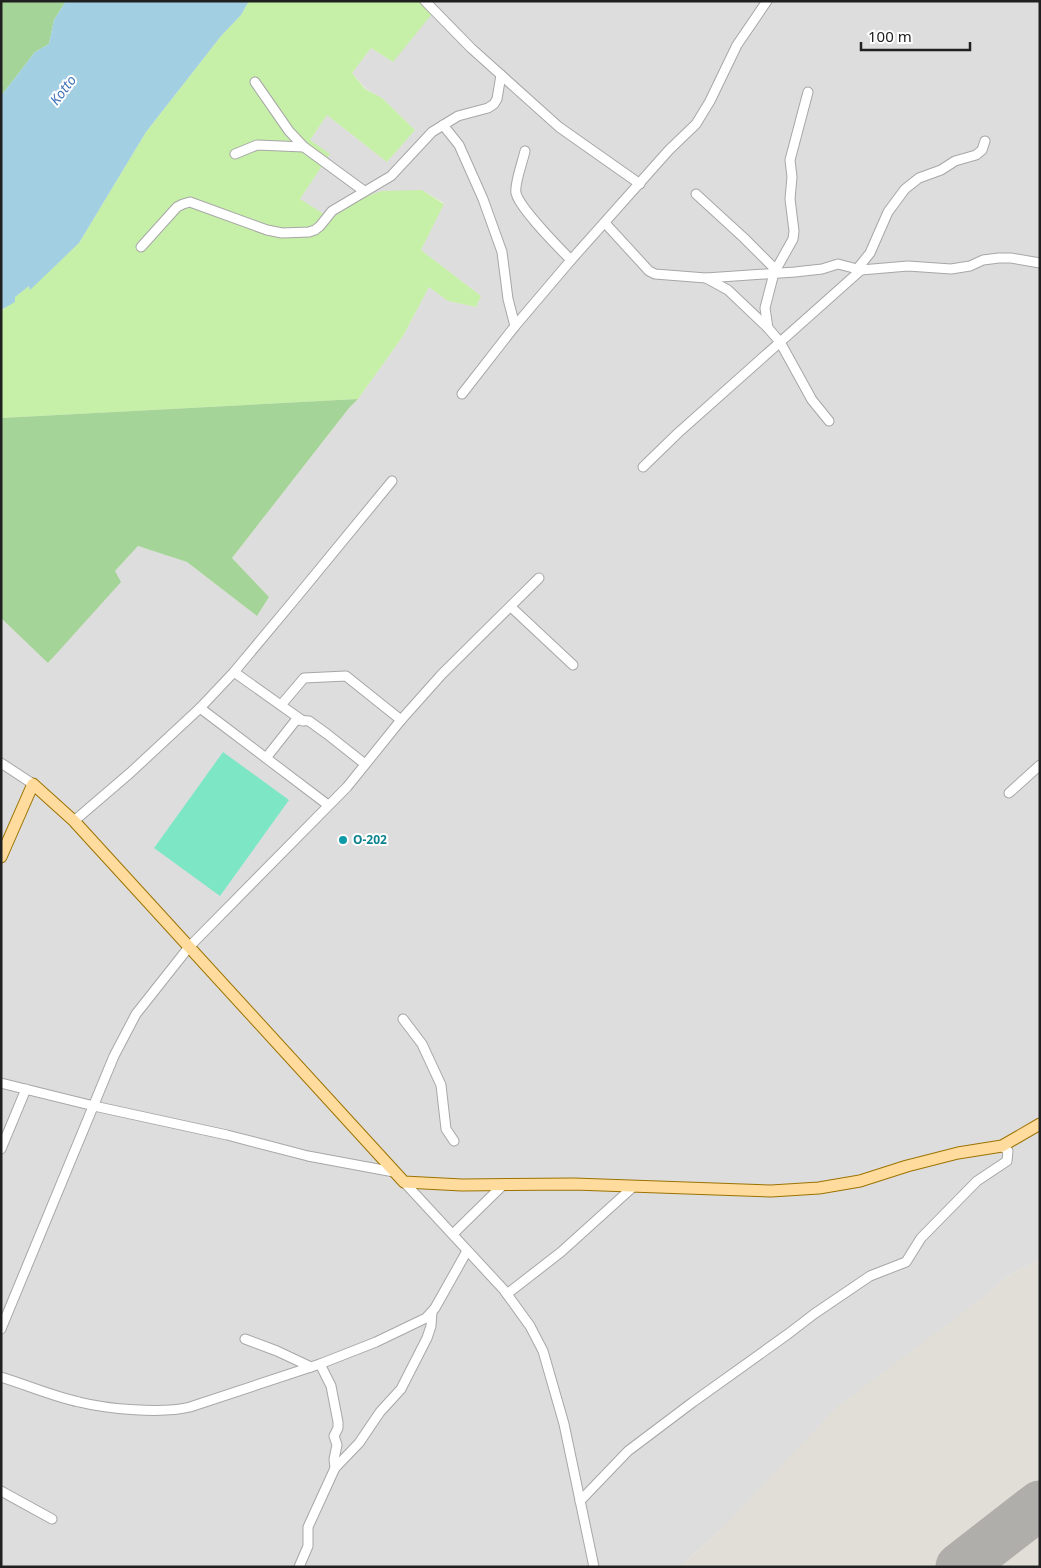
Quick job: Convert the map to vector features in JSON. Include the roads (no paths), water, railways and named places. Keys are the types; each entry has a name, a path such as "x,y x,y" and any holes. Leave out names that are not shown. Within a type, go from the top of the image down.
{"main road":[{"path":"1,857 33,784 74,821 404,1182 462,1185 574,1184 772,1191 819,1188 860,1181 907,1166 958,1153 1002,1146 1040,1124"}],"street":[{"path":"426,1 471,48 559,127 640,184"},
{"path":"462,394 515,326 571,260 669,150 696,124 710,101 737,45 766,1"},
{"path":"141,247 183,204 190,202 268,230 282,233 309,232 320,226 332,211 391,176 427,136 463,114 488,108 494,104 497,99 501,75"},
{"path":"255,82 289,131 304,147 364,191"},
{"path":"768,328 765,308 774,271 794,239 790,199 792,177 790,160 808,92"},
{"path":"443,125 460,145 495,235 503,258 507,292 515,326"},
{"path":"643,467 678,433 860,269 870,253 888,212 905,189 919,178 941,170 956,161 976,155 982,150 985,142"},
{"path":"234,154 256,145 304,147"},
{"path":"525,151 516,189 517,197 543,231 571,260"},
{"path":"696,194 744,238 774,271"},
{"path":"605,223 655,274 706,278 774,271 822,269 838,264 860,269 908,266 946,269 970,266 983,260 999,258 1040,263"},
{"path":"706,278 728,290 768,328 780,342 812,400 829,421"},
{"path":"74,821 130,773 200,708 234,672 392,481"},
{"path":"1,1329 114,1056 136,1014 189,947 347,787 401,720 442,674 539,578"},
{"path":"511,606 573,665"},
{"path":"234,672 303,721"},
{"path":"281,705 304,678 346,676 401,720"},
{"path":"200,708 328,805"},
{"path":"266,758 296,720 309,721 365,764"},
{"path":"1,763 33,784"},
{"path":"1010,793 1040,765"},
{"path":"403,1019 422,1044 441,1085 446,1129 454,1141"},
{"path":"1,1083 94,1106 228,1134 308,1156 394,1172"},
{"path":"1,1149 26,1089"},
{"path":"580,1501 628,1451 693,1402 866,1278 906,1262 922,1238 977,1181 1006,1161 1008,1151 1002,1146"},
{"path":"404,1182 507,1294 530,1326 546,1356 564,1424 594,1567"},
{"path":"453,1234 504,1184"},
{"path":"507,1294 560,1252 632,1187"},
{"path":"1,1377 84,1403 131,1409 171,1410 190,1407 223,1398 316,1365 384,1338 426,1318 432,1312 467,1251"},
{"path":"299,1567 308,1546 308,1527 335,1468 359,1443 380,1412 401,1389 427,1338 431,1326 432,1312"},
{"path":"245,1339 316,1365 331,1386 338,1422 338,1428 334,1436 337,1445 334,1459 335,1468"},
{"path":"1,1491 52,1519"}],"water":[{"name":"Kotto","path":"66,1 249,1 241,15 221,36 146,132 79,243 30,290 29,286 15,297 15,302 1,310 1,96 35,52 49,44 54,20"}],"place":[{"name":"O-202","path":"343,840"}]}
